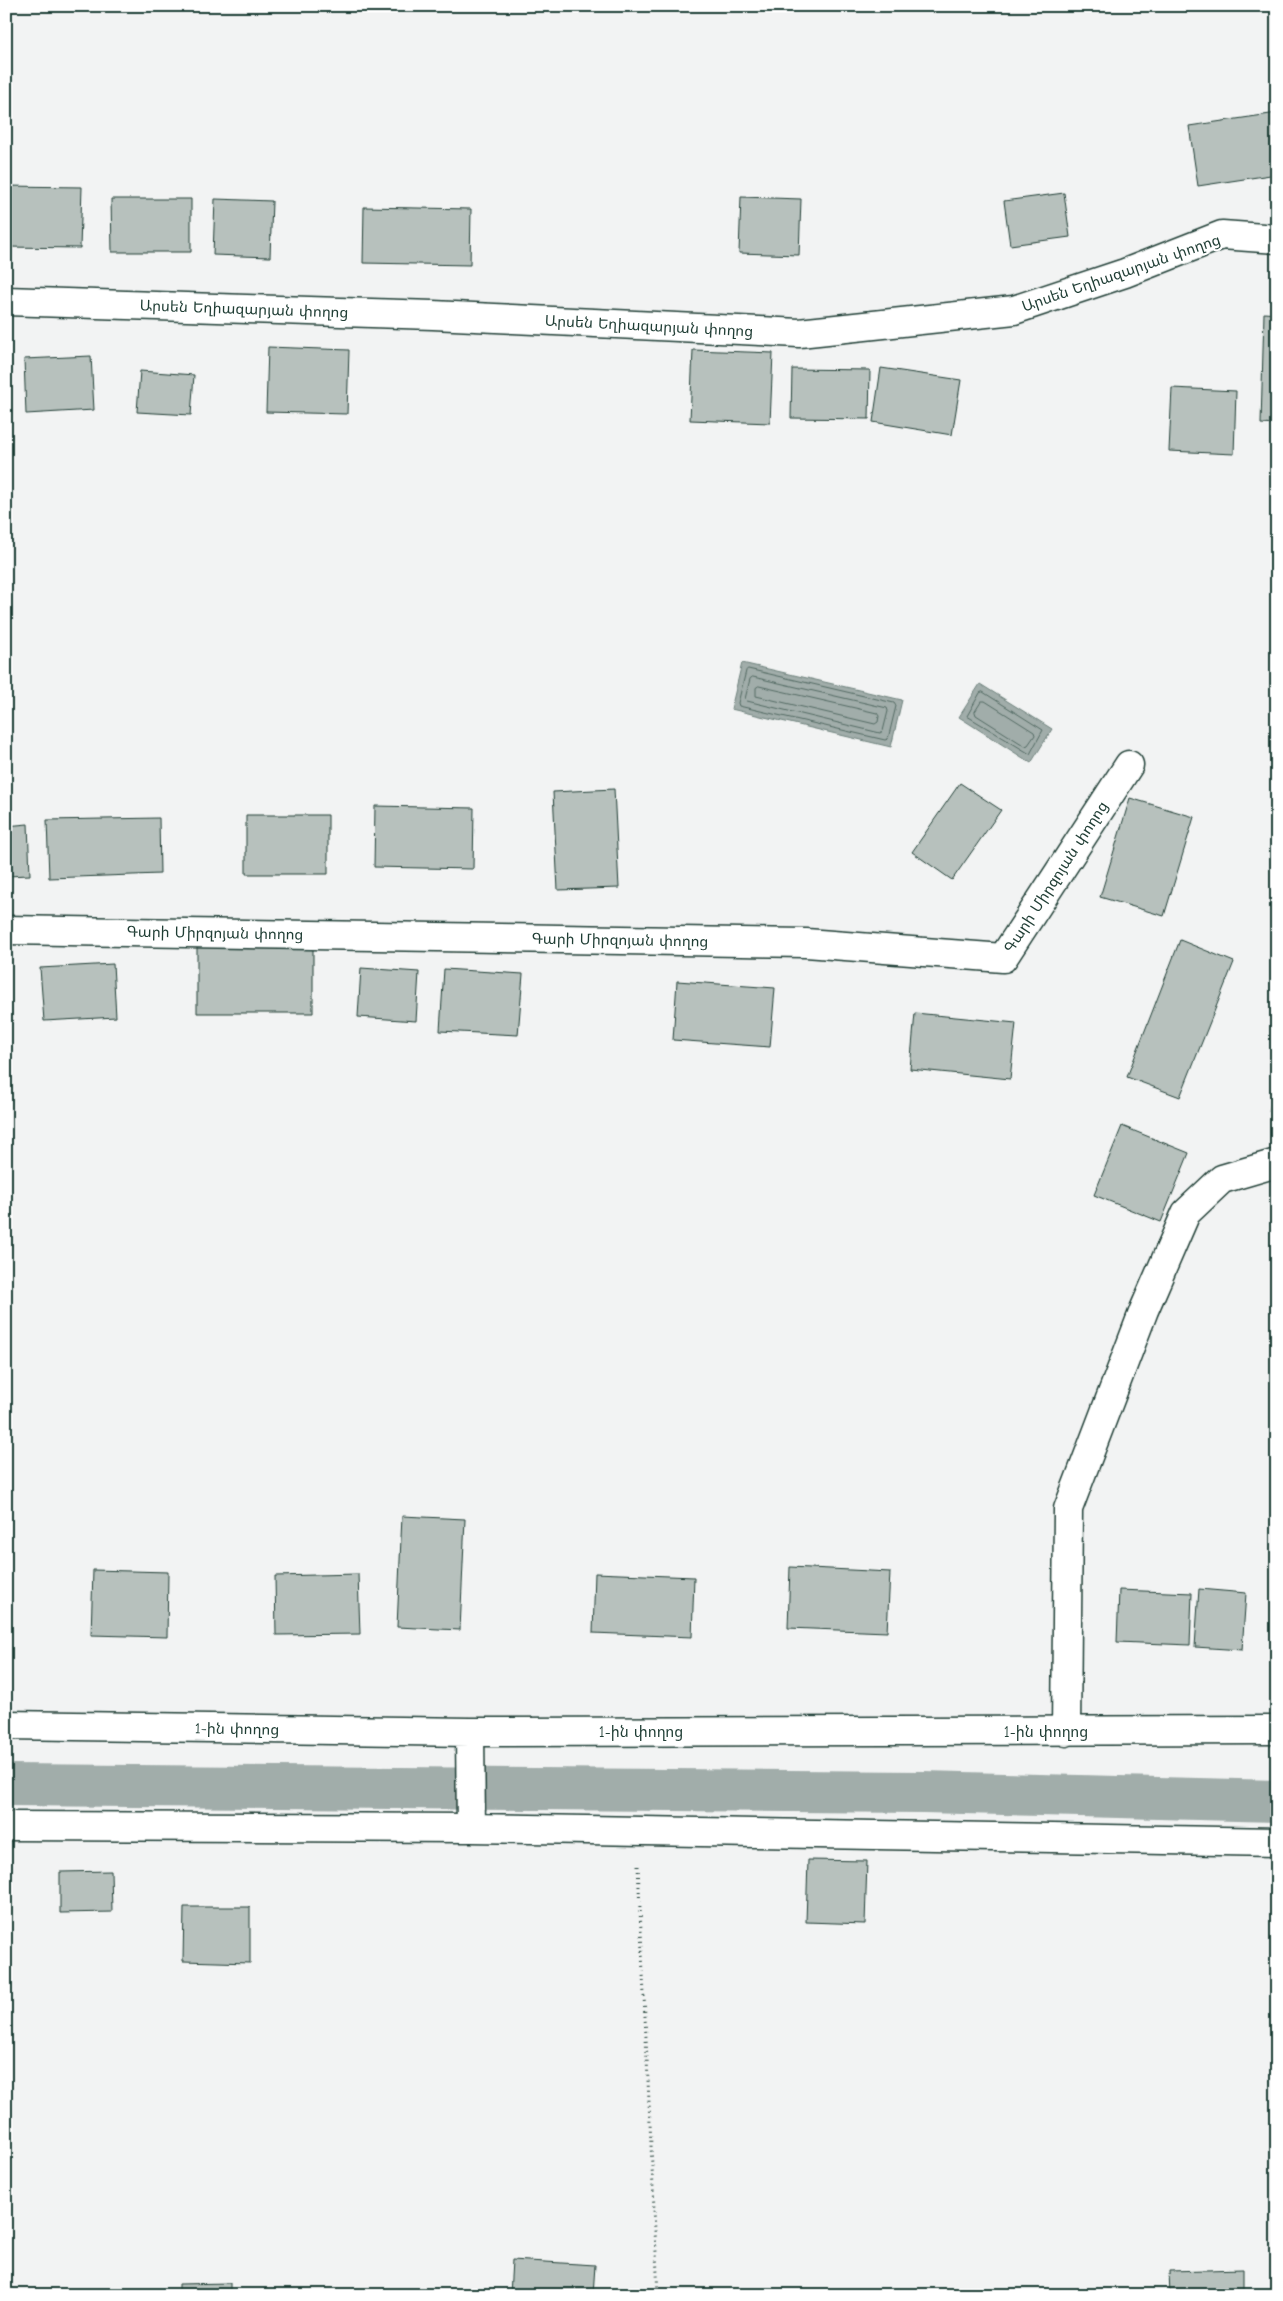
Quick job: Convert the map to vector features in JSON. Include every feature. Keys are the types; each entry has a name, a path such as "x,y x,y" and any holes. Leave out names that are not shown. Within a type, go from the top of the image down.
{"street":[{"name":"Արսեն Եղիազարյան փողոց","path":"6,300 433,315 799,333 1014,310 1125,273 1222,235 1277,238"},
{"name":"Գարի Միրզոյան փողոց","path":"6,930 806,943 1003,958 1129,764"},
{"path":"1066,1732 1068,1509 1144,1310 1186,1213 1222,1179 1277,1163"},
{"name":"1-ին փողոց","path":"6,1725 470,1732 1277,1730"},
{"path":"470,1732 471,1828"},
{"path":"6,1826 471,1828 1277,1842"}],"path":[{"path":"636,1832 658,2295"}],"water":[{"path":"742,663 902,700 891,747 731,709"},
{"path":"980,684 1052,729 1031,763 959,717"}],"building":[{"path":"1277,113 1277,174 1198,186 1189,126"},
{"path":"6,186 82,187 80,248 6,247"},
{"path":"1064,193 1070,237 1010,245 1004,201"},
{"path":"741,197 801,199 799,255 739,253"},
{"path":"111,199 191,199 191,252 112,252"},
{"path":"215,199 272,201 270,257 213,255"},
{"path":"364,207 471,209 470,265 363,263"},
{"path":"1264,313 1277,314 1277,425 1261,424"},
{"path":"268,347 349,350 347,414 266,412"},
{"path":"693,350 773,353 770,423 690,420"},
{"path":"91,356 94,410 26,414 24,359"},
{"path":"881,368 961,380 952,435 873,422"},
{"path":"792,369 870,370 869,419 791,418"},
{"path":"140,371 194,375 191,415 137,412"},
{"path":"1172,388 1236,391 1234,454 1169,451"},
{"path":"960,783 1001,810 952,880 912,852"},
{"path":"614,789 619,888 558,890 553,792"},
{"path":"1130,798 1194,817 1164,916 1100,897"},
{"path":"375,806 474,808 473,869 374,867"},
{"path":"246,815 328,815 328,874 246,874"},
{"path":"159,818 160,874 49,878 47,820"},
{"path":"28,824 30,875 6,876 6,826"},
{"path":"1180,940 1234,962 1180,1097 1127,1077"},
{"path":"197,947 313,947 313,1013 197,1013"},
{"path":"113,964 116,1017 44,1021 40,968"},
{"path":"361,968 419,972 416,1021 358,1017"},
{"path":"444,969 523,974 518,1035 440,1031"},
{"path":"677,981 775,988 770,1047 673,1040"},
{"path":"915,1013 1016,1023 1010,1079 910,1069"},
{"path":"1277,1077 1277,1113 1269,1111"},
{"path":"1122,1126 1189,1153 1161,1222 1094,1195"},
{"path":"402,1516 465,1519 460,1630 397,1627"},
{"path":"790,1567 890,1572 887,1632 788,1628"},
{"path":"93,1570 168,1572 167,1637 91,1635"},
{"path":"595,1573 694,1577 692,1637 593,1633"},
{"path":"358,1574 360,1634 276,1635 275,1576"},
{"path":"1199,1589 1246,1593 1242,1650 1195,1647"},
{"path":"1119,1590 1192,1593 1190,1645 1117,1642"},
{"path":"808,1860 867,1861 865,1924 806,1922"},
{"path":"111,1871 112,1912 60,1913 60,1872"},
{"path":"184,1907 250,1907 250,1963 183,1961"},
{"path":"512,2260 595,2265 593,2295 510,2295"},
{"path":"1243,2269 1243,2295 1170,2295 1169,2271"},
{"path":"230,2283 230,2295 179,2295 179,2284"}],"waterway":[{"path":"6,1785 923,1792 1277,1801"}]}
